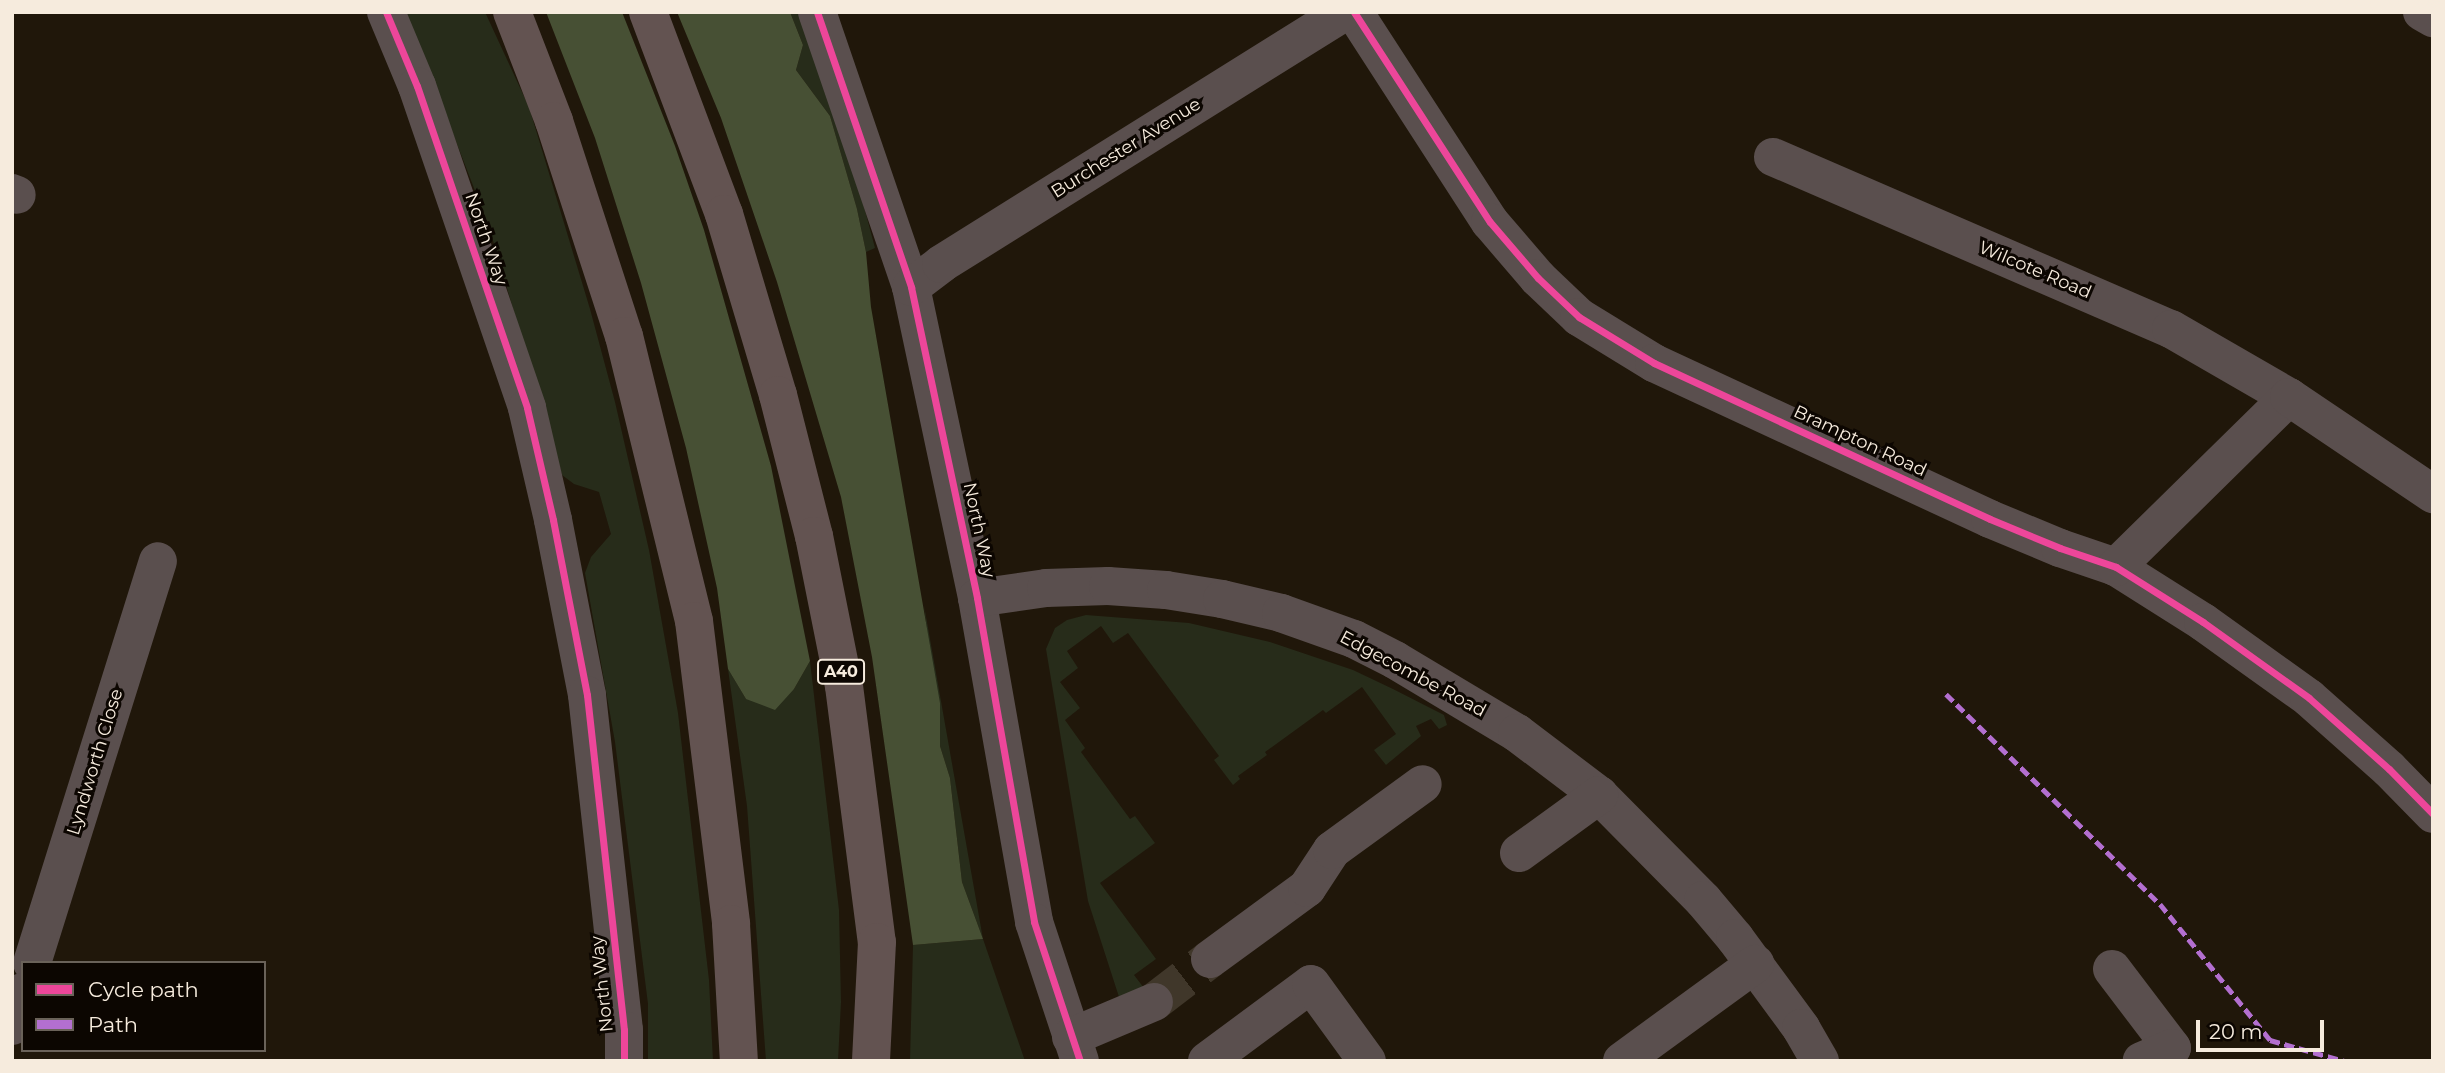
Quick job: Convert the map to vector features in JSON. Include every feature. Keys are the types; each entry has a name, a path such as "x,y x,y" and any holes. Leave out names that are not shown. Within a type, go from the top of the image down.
{"highway":[{"path":"512,12 554,121 624,336 694,621 732,923 738,1061"},
{"name":"A40","path":"648,12 724,214 778,395 814,536 844,686 877,942 871,1061"}],"street":[{"name":"North Way","path":"386,12 417,86 527,408 554,520 587,695 624,1030 624,1061"},
{"name":"North Way","path":"817,12 911,287 977,598 1034,922 1076,1049"},
{"name":"Burchester Avenue","path":"911,287 941,264 1344,12"},
{"name":"Brampton Road","path":"1354,12 1490,222 1538,278 1579,317 1654,363 1990,519 2060,548 2116,567 2203,622 2309,698 2389,769 2433,814"},
{"path":"2422,12 2433,18"},
{"name":"Wilcote Road","path":"1773,157 2171,329 2289,397 2433,494"},
{"path":"2116,567 2289,397"},
{"name":"Lyndworth Close","path":"33,961 158,561"},
{"name":"Edgecombe Road","path":"977,598 1059,588 1108,586 1166,590 1222,599 1315,624 1395,660 1482,710 1560,764 1599,795 1703,900 1755,964 1820,1061"},
{"path":"1210,959 1307,888 1332,850 1423,784"},
{"path":"1519,853 1599,795"},
{"path":"1622,1061 1755,964"},
{"path":"2112,969 2172,1048 2142,1061"},
{"path":"1207,1061 1311,984 1367,1061"},
{"path":"12,1026 21,998"},
{"path":"1076,1049 1154,1002"}],"green space":[{"path":"406,12 485,12 529,107 590,309 615,402 649,550 678,713 709,980 713,1061 648,1061 648,1004 615,742 585,573 591,557 611,534 599,492 574,484 562,475 489,227"},
{"path":"546,12 622,12 675,146 704,230 771,466 810,661 794,689 775,710 746,699 728,669 717,588 686,448 641,283 595,138"},
{"path":"677,12 790,12 803,45 796,70 830,116 857,209 866,252 871,307 940,703 940,746 950,778 962,882 983,939 913,945 872,657 841,497 777,282 721,118"},
{"path":"790,12 798,12 854,169 875,248 866,252 857,209 830,116 796,70 803,45"},
{"path":"924,605 983,939 962,882 950,778 940,746"},
{"path":"1086,615 1189,623 1270,642 1353,670 1444,715 1447,725 1439,729 1431,719 1416,726 1421,736 1386,765 1374,750 1396,734 1362,687 1326,713 1323,710 1265,752 1267,755 1238,776 1240,779 1233,785 1214,760 1219,756 1128,633 1113,643 1101,626 1067,651 1078,668 1060,682 1080,708 1065,720 1085,748 1081,752 1130,819 1135,816 1155,843 1100,883 1156,959 1134,975 1144,988 1119,997 1088,901 1046,649 1055,628 1067,620"},
{"path":"810,661 839,910 841,1002 838,1061 766,1061 747,806 728,669 746,699 794,689"},
{"path":"983,939 1025,1061 910,1061 913,945"}],"tunnel":[{"path":"1154,1002 1210,959"}],"marked path":[{"path":"1946,694 2160,904 2270,1040 2344,1061"}],"cycle path":[{"path":"386,12 417,86 527,408 553,520 587,695 624,1030 624,1061"},
{"path":"817,12 911,287 977,598 1034,922 1080,1061"},
{"path":"1354,12 1490,222 1538,278 1579,317 1654,363 1990,519 2060,548 2116,567 2203,622 2309,698 2389,769 2433,814"}]}
